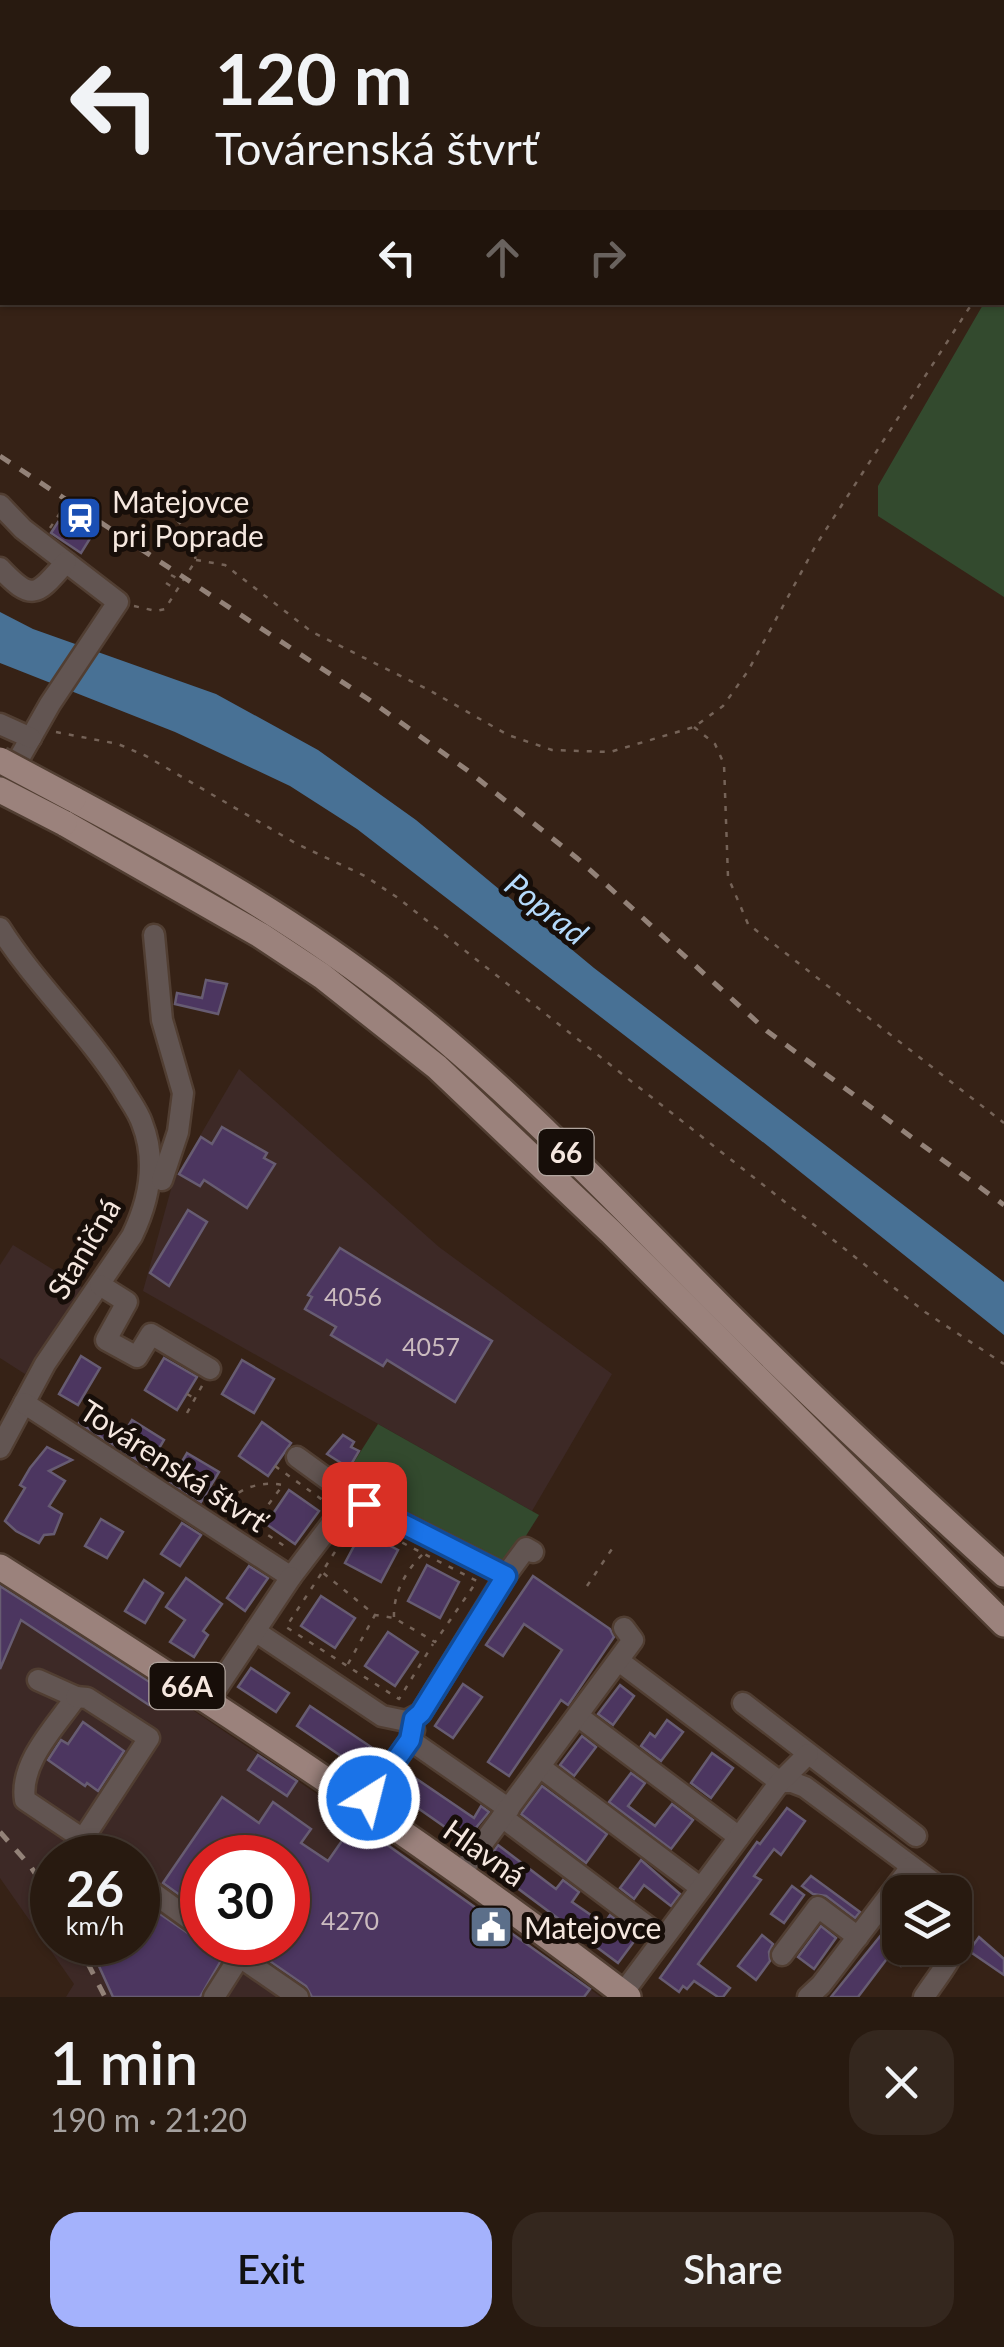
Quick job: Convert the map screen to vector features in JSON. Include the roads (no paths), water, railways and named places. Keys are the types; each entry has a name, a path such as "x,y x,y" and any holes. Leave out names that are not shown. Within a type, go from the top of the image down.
{"main road":[{"name":"66","path":"0,760 68,811 322,976 436,1067 611,1232 1004,1624"},
{"name":"66","path":"0,791 68,811 207,871 339,956 487,1075 750,1336 1004,1574"},
{"name":"Hlavná","path":"0,1567 209,1700 460,1874 625,1995"}],"street":[{"path":"0,505 24,529 118,602 50,704 0,791"},
{"path":"0,568 29,593 41,590 66,562"},
{"path":"0,724 34,733"},
{"name":"Staničná","path":"0,928 23,964 104,1059 142,1120 156,1178 141,1218 45,1364 0,1448"},
{"path":"154,935 162,1020 183,1093 178,1132 156,1178"},
{"path":"100,1284 127,1302 106,1340 137,1357 151,1334 210,1369"},
{"name":"Továrenská štvrť","path":"24,1403 292,1578"},
{"path":"293,1467 343,1502 506,1576"},
{"path":"209,1700 343,1502"},
{"path":"362,1808 506,1576 526,1548 533,1552"},
{"path":"460,1874 633,1640 624,1628"},
{"path":"255,1631 382,1716 412,1730 505,1813 663,1938"},
{"path":"619,1661 780,1782 805,1786 922,1875"},
{"path":"38,1680 87,1698 149,1738 86,1835"},
{"path":"76,1697 32,1761 22,1784 25,1800 77,1835"},
{"path":"743,1704 916,1836"},
{"path":"578,1716 739,1837"},
{"path":"625,1995 780,1782 808,1754"},
{"path":"540,1767 701,1888"},
{"path":"808,1997 911,1867"},
{"path":"782,1955 818,1907 858,1937"},
{"path":"214,1997 230,1965"},
{"path":"258,1965 298,1997"},
{"path":"924,1997 944,1965"}],"water":[{"path":"0,612 33,629 216,694 318,750 416,820 594,968 1004,1282 1004,1335 768,1146 357,829 290,786 175,732 0,663"}],"railway":[{"path":"0,456 368,699 467,770 578,859 767,1031 1004,1205"},
{"path":"0,1832 30,1866"},
{"path":"89,1965 105,1997"}],"place":[{"name":"Matejovce pri Poprade","path":"80,518"},
{"name":"Matejovce","path":"491,1927"}],"water label":[{"name":"Poprad","path":"547,908"}]}
